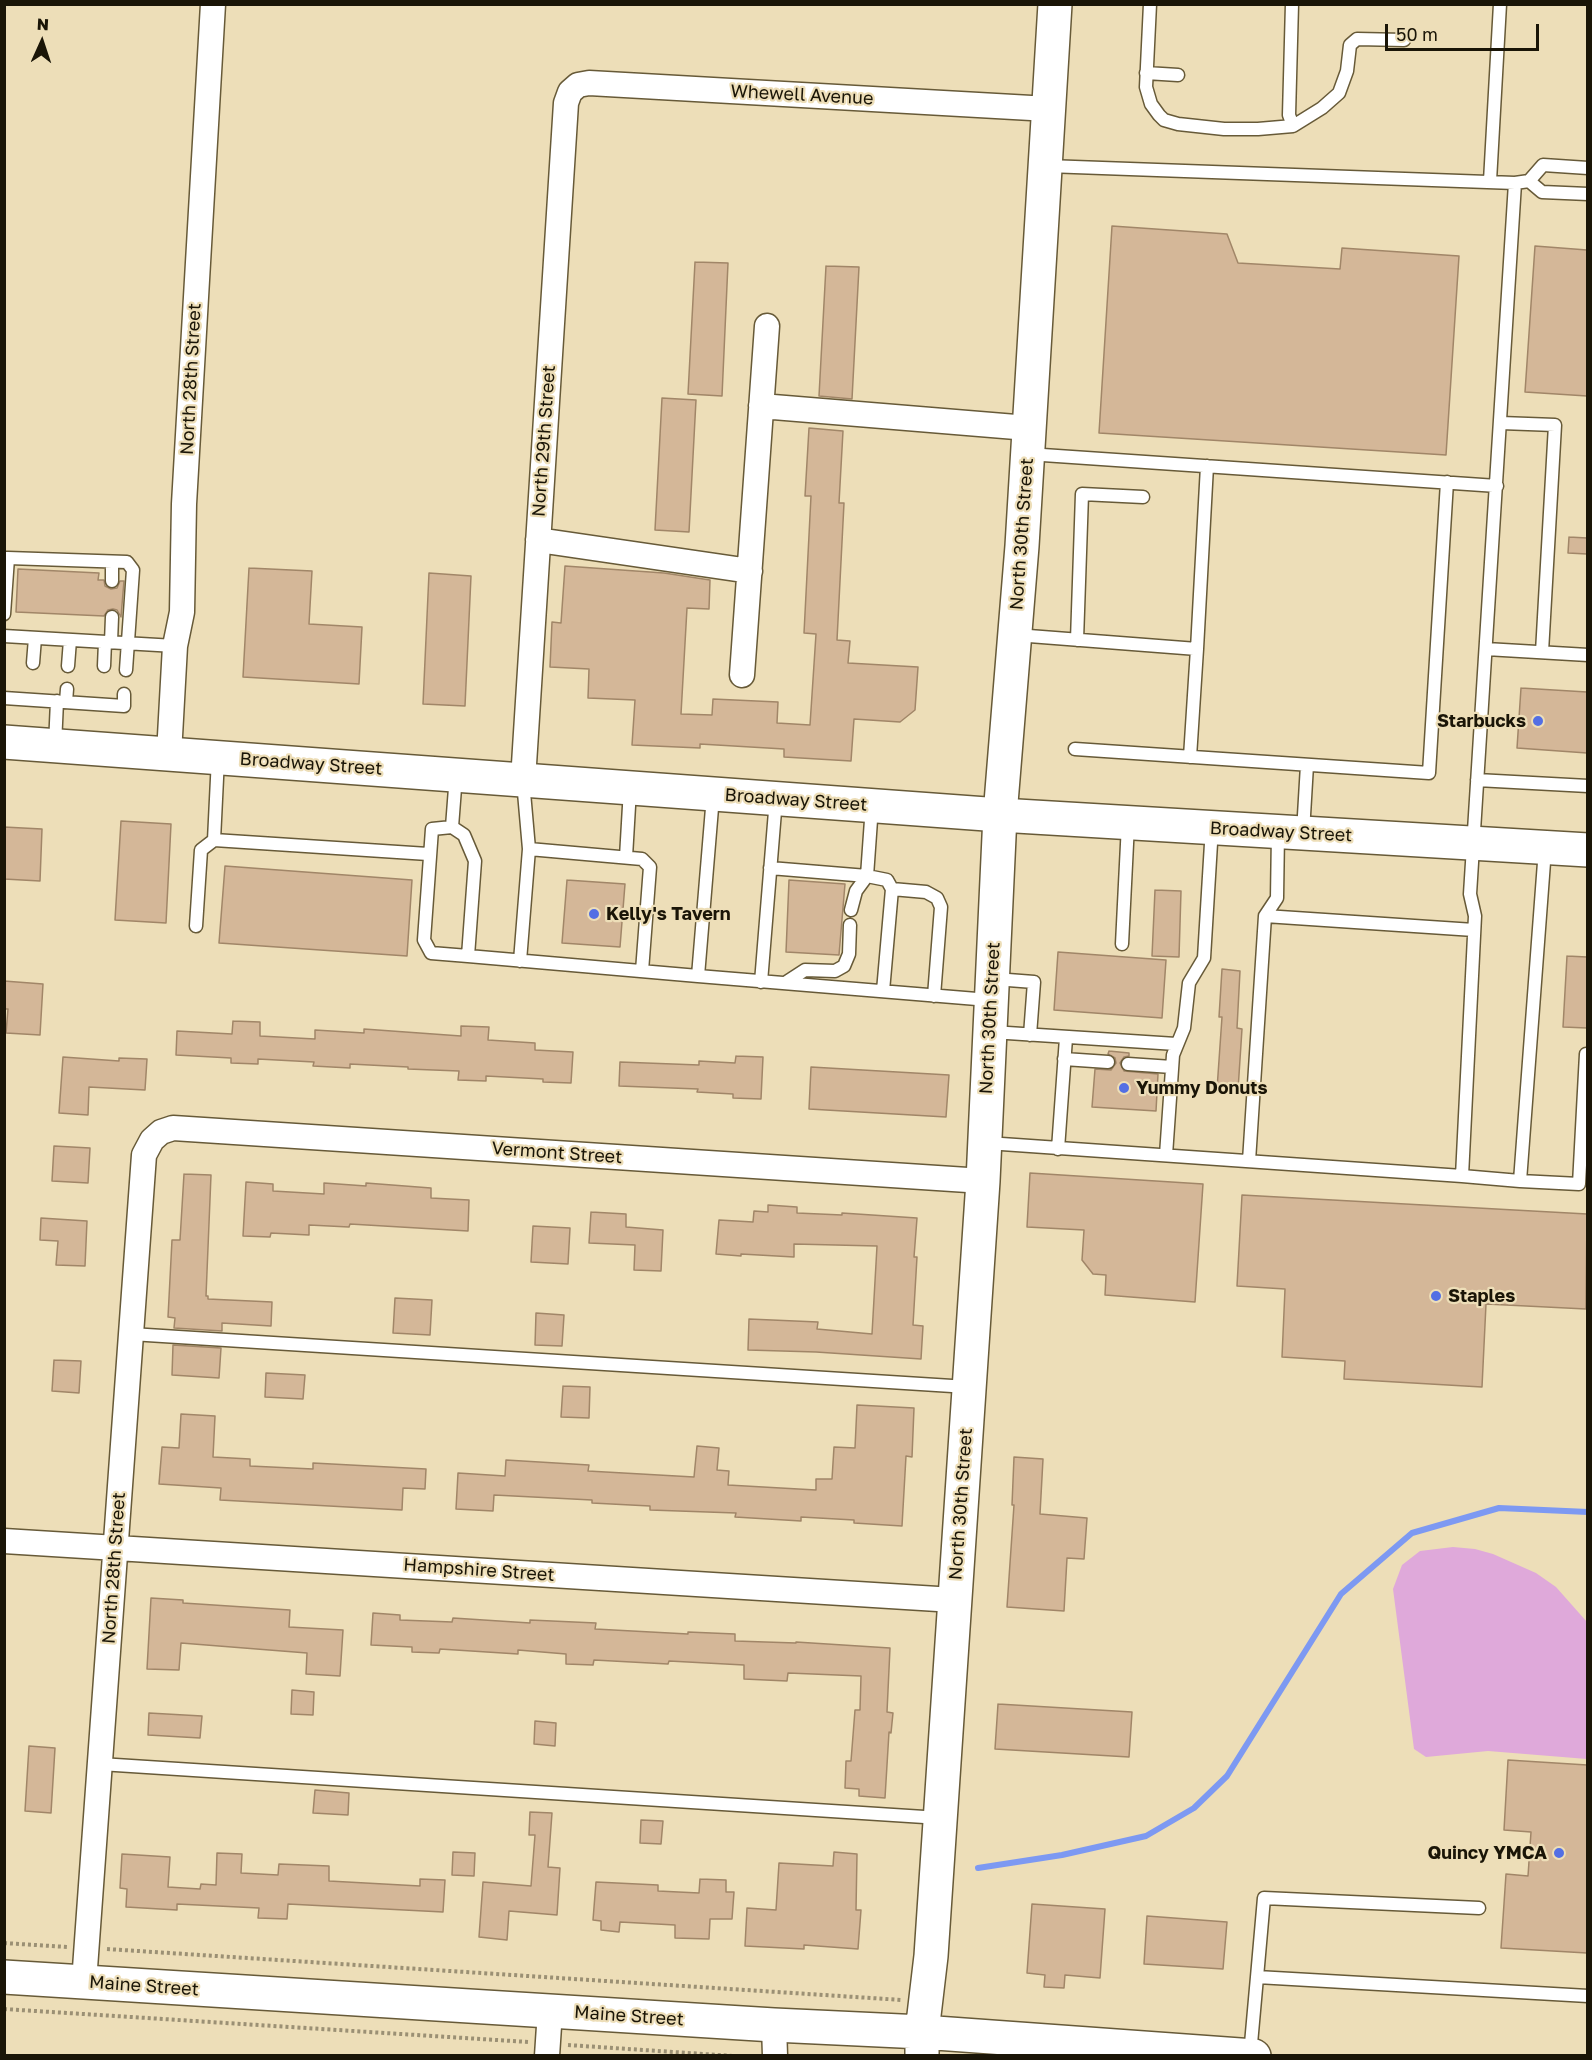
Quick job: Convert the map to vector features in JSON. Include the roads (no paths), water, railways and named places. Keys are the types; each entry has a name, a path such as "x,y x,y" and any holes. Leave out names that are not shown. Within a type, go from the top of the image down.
{"street":[{"name":"North 28th Street","path":"169,754 175,646 182,612 184,492 213,4"},
{"name":"North 30th Street","path":"924,2030 983,1181 1000,815 1015,635 1055,4"},
{"name":"Whewell Avenue","path":"566,103 570,92 578,85 589,82 1049,109"},
{"name":"North 29th Street","path":"523,780 566,103"},
{"path":"742,675 767,326"},
{"path":"761,406 1028,441"},
{"path":"538,540 750,571"},
{"name":"Broadway Street","path":"4,742 1000,815 1587,850"},
{"name":"Vermont Street","path":"144,1155 152,1140 162,1132 173,1128 983,1181"},
{"name":"North 28th Street","path":"84,1982 144,1155"},
{"name":"Hampshire Street","path":"4,1541 954,1600"},
{"name":"Maine Street","path":"4,1977 550,2011 775,2040 924,2030 1252,2055"},
{"path":"547,2049 550,2011"}],"lane":[{"path":"1150,4 1146,87 1151,104 1159,116 1178,124 1224,129 1293,126 1322,108 1339,93 1347,71 1350,45 1357,39 1404,40"},
{"path":"1292,4 1288,115 1293,126"},
{"path":"1490,181 1500,4"},
{"path":"1146,73 1178,75"},
{"path":"1045,166 1515,183 1529,181 1543,165 1587,168"},
{"path":"1529,181 1542,192 1587,194"},
{"path":"1462,1176 1475,916 1470,894 1515,183"},
{"path":"1501,423 1555,425 1542,652"},
{"path":"1028,441 1207,466 1497,486"},
{"path":"1190,757 1207,466"},
{"path":"1075,749 1429,773 1447,482"},
{"path":"1077,640 1082,494 1143,497"},
{"path":"4,614 6,558 127,562 133,570 126,643 126,670"},
{"path":"112,562 112,580"},
{"path":"104,666 112,617"},
{"path":"1015,635 1197,649"},
{"path":"4,636 175,646"},
{"path":"33,663 35,638"},
{"path":"68,666 70,640"},
{"path":"1486,649 1587,655"},
{"path":"4,698 32,694 104,699 124,706 124,694"},
{"path":"55,745 63,697"},
{"path":"214,840 218,757"},
{"path":"1249,1161 1265,916 1277,898 1290,832 1307,765"},
{"path":"452,826 456,774"},
{"path":"520,961 529,849 523,780"},
{"path":"1478,780 1587,786"},
{"path":"626,857 630,787"},
{"path":"698,976 713,794"},
{"path":"761,982 776,798"},
{"path":"851,910 856,891 867,876 872,805"},
{"path":"1122,944 1128,822"},
{"path":"468,956 475,861 464,835 452,826 432,829 428,854 424,940 431,953 934,996 990,1003 1030,1035 1176,1044"},
{"path":"1166,1155 1172,1067 1176,1044 1184,1028 1188,983 1204,958 1212,828"},
{"path":"196,926 201,850 214,840 428,854"},
{"path":"1520,1181 1545,847"},
{"path":"529,849 642,859 650,867 642,971"},
{"path":"770,868 867,876 887,880 892,889 883,991"},
{"path":"892,889 926,892 937,898 941,907 934,996"},
{"path":"1265,916 1474,930"},
{"path":"785,984 805,970 835,971 844,966 849,954 850,925"},
{"path":"990,1003 1034,982 1030,1035"},
{"path":"1058,1149 1066,1038"},
{"path":"984,1143 1579,1184 1585,1125 1586,1054"},
{"path":"1064,1059 1108,1062"},
{"path":"1128,1064 1172,1067"},
{"path":"131,1334 969,1387"},
{"path":"100,1764 940,1818"},
{"path":"1252,2055 1264,1898 1479,1908"},
{"path":"1257,1977 1587,1996"}],"waterway":[{"path":"978,1868 1062,1855 1146,1836 1194,1808 1227,1776 1341,1594 1412,1533 1499,1508 1588,1512"}],"place":[{"name":"Starbucks","path":"1538,721"},
{"name":"Kelly's Tavern","path":"594,914"},
{"name":"Yummy Donuts","path":"1124,1088"},
{"name":"Staples","path":"1436,1296"},
{"name":"Quincy YMCA","path":"1559,1853"}]}
